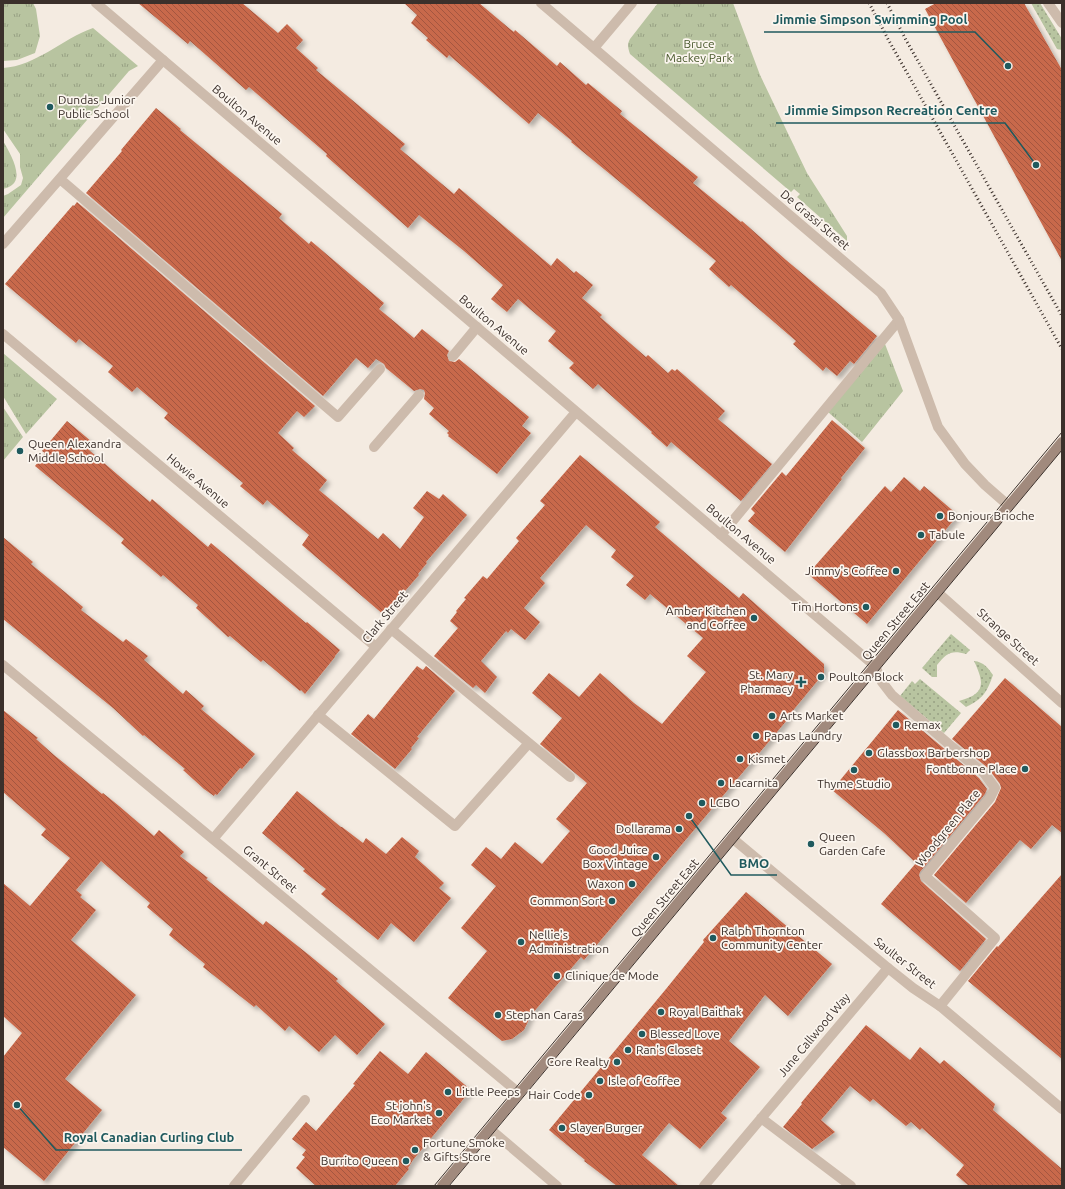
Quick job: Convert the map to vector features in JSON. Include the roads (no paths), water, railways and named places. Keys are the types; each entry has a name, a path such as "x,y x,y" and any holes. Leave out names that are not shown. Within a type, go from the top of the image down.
{"main road":[{"name":"Queen Street East","path":"442,1186 1062,442"}],"street":[{"name":"Boulton Avenue","path":"96,3 875,666"},
{"name":"De Grassi Street","path":"541,3 881,293 899,320 938,427 965,464 985,485 1009,506"},
{"path":"594,48 632,3"},
{"path":"1048,3 1062,23"},
{"path":"3,244 163,60"},
{"path":"60,179 338,417 380,369"},
{"path":"721,535 899,320"},
{"path":"453,356 477,327"},
{"name":"Howie Avenue","path":"3,334 376,647"},
{"path":"374,447 419,395"},
{"name":"Clark Street","path":"213,838 576,412"},
{"name":"Strange Street","path":"937,592 1062,703"},
{"path":"391,629 570,777"},
{"name":"Grant Street","path":"3,665 519,1093"},
{"name":"Woodgreen Place","path":"875,666 882,682 892,695 984,773 995,788 990,798 925,876 996,938 940,1006"},
{"path":"318,715 455,826 529,743"},
{"name":"Saulter Street","path":"732,838 888,968 913,988 940,1006 1062,1109"},
{"name":"June Callwood Way","path":"704,1186 888,968"},
{"path":"234,1186 305,1100"},
{"path":"761,1118 851,1186"},
{"path":"490,1129 557,1186"}],"tram line":[{"path":"434,1186 1062,432"},
{"path":"449,1186 1062,450"}],"railway":[{"path":"869,3 1062,349"},
{"path":"887,3 906,40 1062,316"}],"place":[{"name":"Jimmie Simpson Swimming Pool","path":"1008,66"},
{"name":"Dundas Junior Public School","path":"50,107"},
{"name":"Jimmie Simpson Recreation Centre","path":"1036,165"},
{"name":"Queen Alexandra Middle School","path":"20,451"},
{"name":"Bonjour Brioche","path":"940,516"},
{"name":"Tabule","path":"921,535"},
{"name":"Jimmy's Coffee","path":"896,571"},
{"name":"Tim Hortons","path":"866,607"},
{"name":"Amber Kitchen and Coffee","path":"754,618"},
{"name":"Poulton Block","path":"821,677"},
{"name":"St. Mary Pharmacy","path":"801,682"},
{"name":"Arts Market","path":"772,716"},
{"name":"Remax","path":"896,725"},
{"name":"Papas Laundry","path":"756,736"},
{"name":"Glassbox Barbershop","path":"869,753"},
{"name":"Kismet","path":"740,759"},
{"name":"Fontbonne Place","path":"1025,769"},
{"name":"Thyme Studio","path":"854,770"},
{"name":"Lacarnita","path":"721,783"},
{"name":"LCBO","path":"702,803"},
{"name":"BMO","path":"689,816"},
{"name":"Dollarama","path":"679,829"},
{"name":"Queen Garden Cafe","path":"811,844"},
{"name":"Good Juice Box Vintage","path":"656,857"},
{"name":"Waxon","path":"632,884"},
{"name":"Common Sort","path":"612,901"},
{"name":"Ralph Thornton Community Center","path":"713,938"},
{"name":"Nellie's Administration","path":"521,942"},
{"name":"Clinique de Mode","path":"557,976"},
{"name":"Royal Baithak","path":"661,1012"},
{"name":"Stephan Caras","path":"498,1015"},
{"name":"Blessed Love","path":"642,1034"},
{"name":"Ran's Closet","path":"628,1050"},
{"name":"Core Realty","path":"617,1062"},
{"name":"Isle of Coffee","path":"600,1081"},
{"name":"Little Peeps","path":"448,1092"},
{"name":"Hair Code","path":"589,1095"},
{"name":"Royal Canadian Curling Club","path":"17,1105"},
{"name":"St john's Eco Market","path":"439,1113"},
{"name":"Slayer Burger","path":"562,1128"},
{"name":"Fortune Smoke & Gifts Store","path":"415,1150"},
{"name":"Burrito Queen","path":"406,1161"}],"park label":[{"name":"Bruce Mackey Park","path":"699,51"}]}
